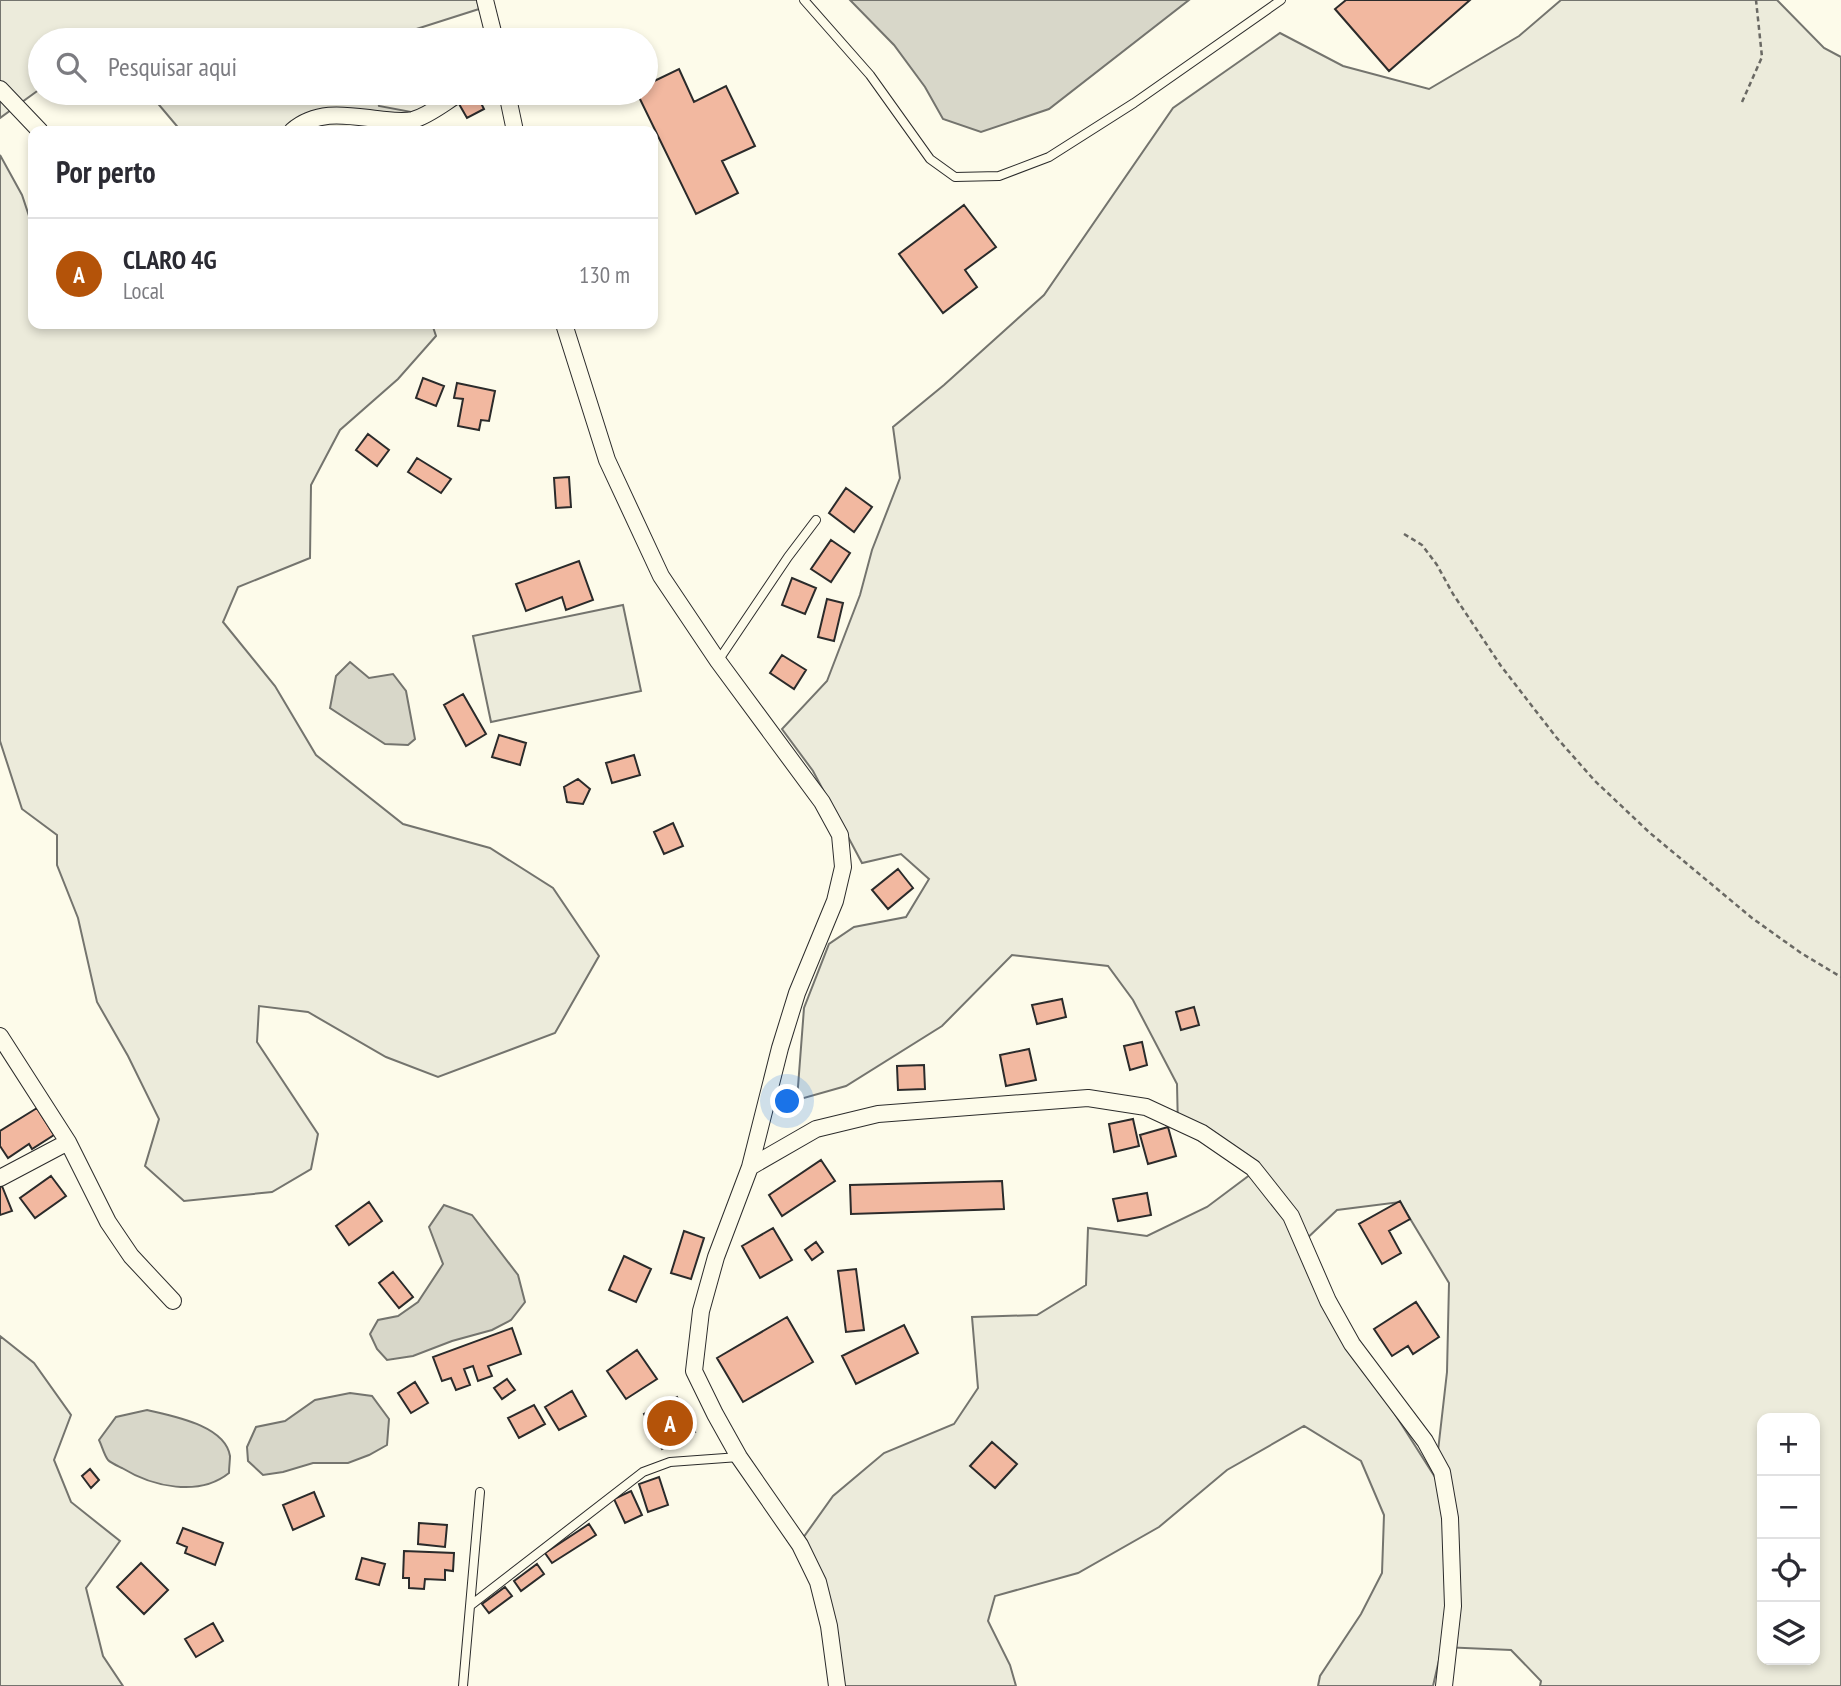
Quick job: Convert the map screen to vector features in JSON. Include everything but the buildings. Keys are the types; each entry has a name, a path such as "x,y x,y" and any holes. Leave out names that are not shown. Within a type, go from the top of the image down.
{"street":[{"path":"485,0 492,28"},
{"path":"0,89 35,126"},
{"path":"300,126 326,115 400,122 413,120 441,105"},
{"path":"510,105 514,126"},
{"path":"566,329 607,460 661,576 718,661 822,802 840,835 844,867 835,901 794,1004 750,1167 716,1256 701,1311 694,1371 739,1457 800,1545 818,1582 829,1626 837,1686"},
{"path":"2,1042 68,1142 108,1222 131,1256 173,1301"},
{"path":"750,1167 816,1129 878,1114 1088,1098 1146,1107 1202,1133 1253,1168 1291,1216 1328,1301 1352,1344 1425,1441 1442,1472 1450,1518 1453,1606 1444,1686"},
{"path":"0,1178 68,1142"}],"lane":[{"path":"804,0 870,75 930,159 955,177 999,176 1049,157 1134,103 1281,0"},
{"path":"718,661 816,520"},
{"path":"471,1605 643,1472 670,1462 739,1457"},
{"path":"463,1686 480,1492"}],"path":[{"path":"1742,102 1762,57 1756,0"},
{"path":"1404,534 1422,545 1501,666 1556,737 1595,781 1650,833 1752,918 1841,977"}],"shaded area":[{"path":"0,0 477,0 479,9 420,28 28,28 28,98 0,118"},
{"path":"850,0 1189,0 1049,109 981,132 943,119 925,87 894,45"},
{"path":"1561,0 1777,0 1824,48 1841,57 1841,1686 1540,1686 1541,1681 1511,1650 1442,1647 1433,1686 1318,1686 1320,1676 1361,1614 1382,1573 1384,1515 1361,1461 1304,1426 1227,1470 1159,1527 1078,1573 995,1596 988,1621 1010,1665 1016,1686 843,1686 803,1538 833,1496 884,1453 954,1424 978,1388 972,1317 1037,1315 1086,1285 1088,1228 1147,1236 1207,1207 1251,1174 1222,1153 1178,1129 1177,1084 1133,1000 1108,966 1012,955 942,1026 846,1086 797,1100 804,1008 829,944 854,927 906,917 929,879 901,854 862,863 813,771 782,729 827,681 860,595 872,550 900,478 893,427 1044,295 1173,108 1280,33 1343,66 1429,89 1519,36","holes":["1400,1202 1449,1283 1447,1372 1435,1477 1386,1400 1301,1244 1337,1210"]},
{"path":"159,105 379,105 417,113 420,126 177,126"},
{"path":"0,155 22,195 28,213 28,329 434,329 436,336 398,379 340,430 311,485 310,558 238,587 223,622 275,686 316,755 403,824 490,848 553,888 599,956 555,1033 438,1077 386,1057 308,1012 259,1006 257,1042 318,1134 311,1169 272,1192 184,1201 145,1166 159,1119 128,1056 97,1002 78,918 57,865 57,835 22,809 0,741"},
{"path":"623,605 641,691 491,722 473,636"},
{"path":"350,662 369,678 393,674 406,691 415,739 408,745 385,744 330,708 336,676"},
{"path":"444,1205 472,1215 518,1275 525,1302 511,1320 492,1330 413,1356 387,1360 377,1349 370,1334 378,1320 398,1316 418,1302 443,1264 429,1227"},
{"path":"0,1336 34,1363 71,1415 54,1460 71,1502 120,1541 86,1588 103,1656 123,1686 0,1686"},
{"path":"350,1393 372,1396 389,1419 387,1445 348,1463 313,1463 263,1475 248,1461 247,1447 256,1427 285,1421 315,1400"},
{"path":"147,1410 208,1429 226,1445 230,1456 229,1473 204,1485 176,1487 134,1475 109,1461 99,1440 116,1417"}],"place":[{"name":"CLARO 4G","path":"670,1423"}]}
